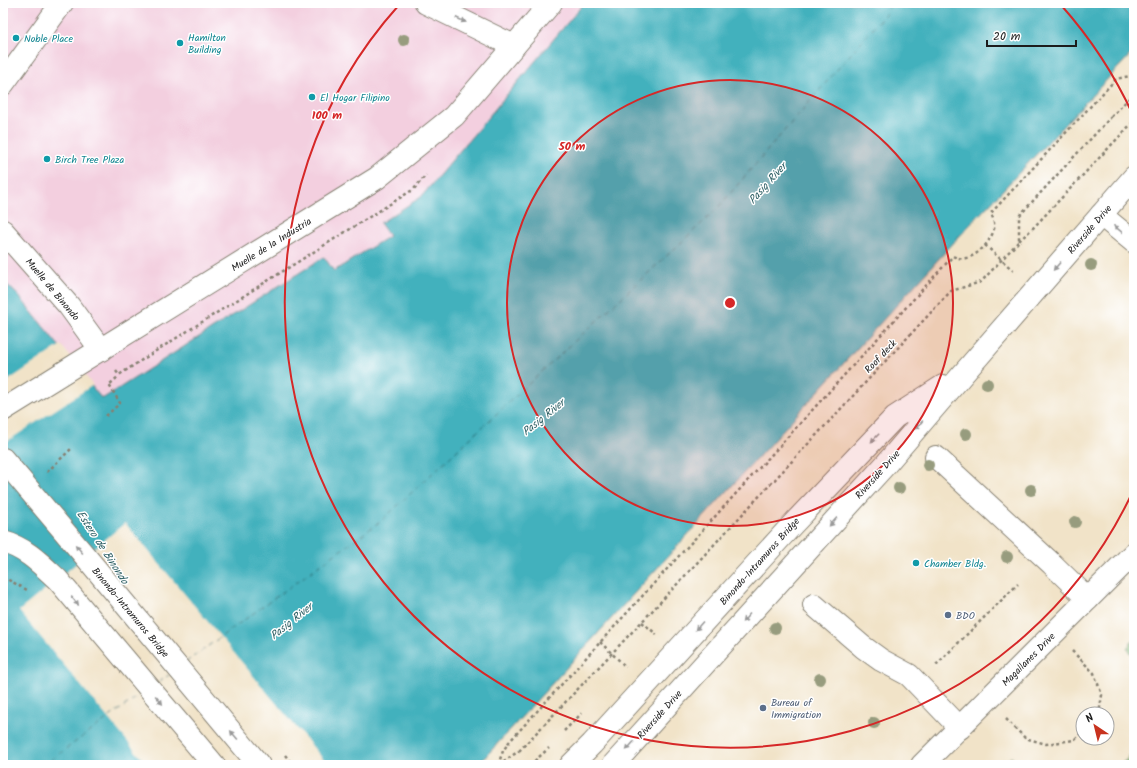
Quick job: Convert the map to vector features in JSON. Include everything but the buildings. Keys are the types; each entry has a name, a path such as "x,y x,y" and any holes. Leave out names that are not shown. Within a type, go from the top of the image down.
{"street":[{"path":"3,84 62,3"},
{"path":"426,3 514,46"},
{"name":"Muelle de la Industria","path":"3,410 377,178 454,116 551,3"},
{"name":"Riverside Drive","path":"613,765 886,464 1134,177"},
{"path":"1101,215 1134,242"},
{"name":"Muelle de Binondo","path":"3,231 69,306 101,350"},
{"name":"Binondo-Intramuros Bridge","path":"571,765 592,744 792,525 895,417 963,374"},
{"path":"936,457 1052,564 1088,600"},
{"name":"Binondo-Intramuros Bridge","path":"3,460 259,765"},
{"path":"3,542 22,549 33,556 58,580 214,765"},
{"name":"Magallanes Drive","path":"922,765 1134,553"},
{"path":"814,605 863,647 881,660 909,675 960,728"}],"path":[{"path":"498,765 503,751 509,742 953,256 967,258 976,254 985,246 991,238 994,228 994,221 991,213 1116,79 1134,75"},
{"path":"1019,241 1019,216 1134,93"},
{"name":"Roof deck","path":"498,765 519,751 642,622 951,291 980,282 1019,241 1034,228 1134,121"},
{"path":"985,246 1006,265"},
{"path":"106,416 120,402 109,385 119,376"},
{"path":"46,472 70,449"},
{"path":"3,577 31,592"},
{"path":"935,667 1018,584"},
{"path":"642,622 656,634 651,640"},
{"path":"1054,633 1094,672 1102,695 1100,706"},
{"path":"600,642 626,666"},
{"path":"987,700 1025,738 1046,744 1075,739"},
{"path":"530,765 547,749"}],"shaded area":[{"path":"3,3 584,3 421,197 381,222 389,236 334,271 324,257 102,399 3,465"}],"green space":[{"path":"1134,639 1134,657 1127,648"},
{"path":"1134,750 1134,765 1120,765 1127,759"},
{"path":"1011,757 1021,765 1002,765"}],"water":[{"path":"584,3 1134,3 1134,51 967,228 478,765 3,765 3,281 18,295 102,399 324,257 334,271 389,236 380,223 421,197"}],"pier":[{"path":"61,345 93,385 3,444 3,384"},
{"path":"125,523 328,765 147,765 19,611"}],"ferry route":[{"path":"186,662 381,521 715,211 887,12 891,3"},
{"path":"159,682 169,675"},
{"path":"44,765 141,694"}],"place":[{"name":"Noble Place","path":"16,38"},
{"name":"Hamilton Building","path":"180,43"},
{"name":"El Hogar Filipino","path":"312,97"},
{"name":"Birch Tree Plaza","path":"47,159"},
{"name":"Chamber Bldg.","path":"916,563"},
{"name":"BDO","path":"948,615"},
{"name":"Bureau of Immigration","path":"763,708"}],"water label":[{"name":"Pasig River","path":"767,183"},
{"name":"Pasig River","path":"543,417"},
{"name":"Estero de Binondo","path":"103,547"},
{"name":"Pasig River","path":"291,621"}]}
